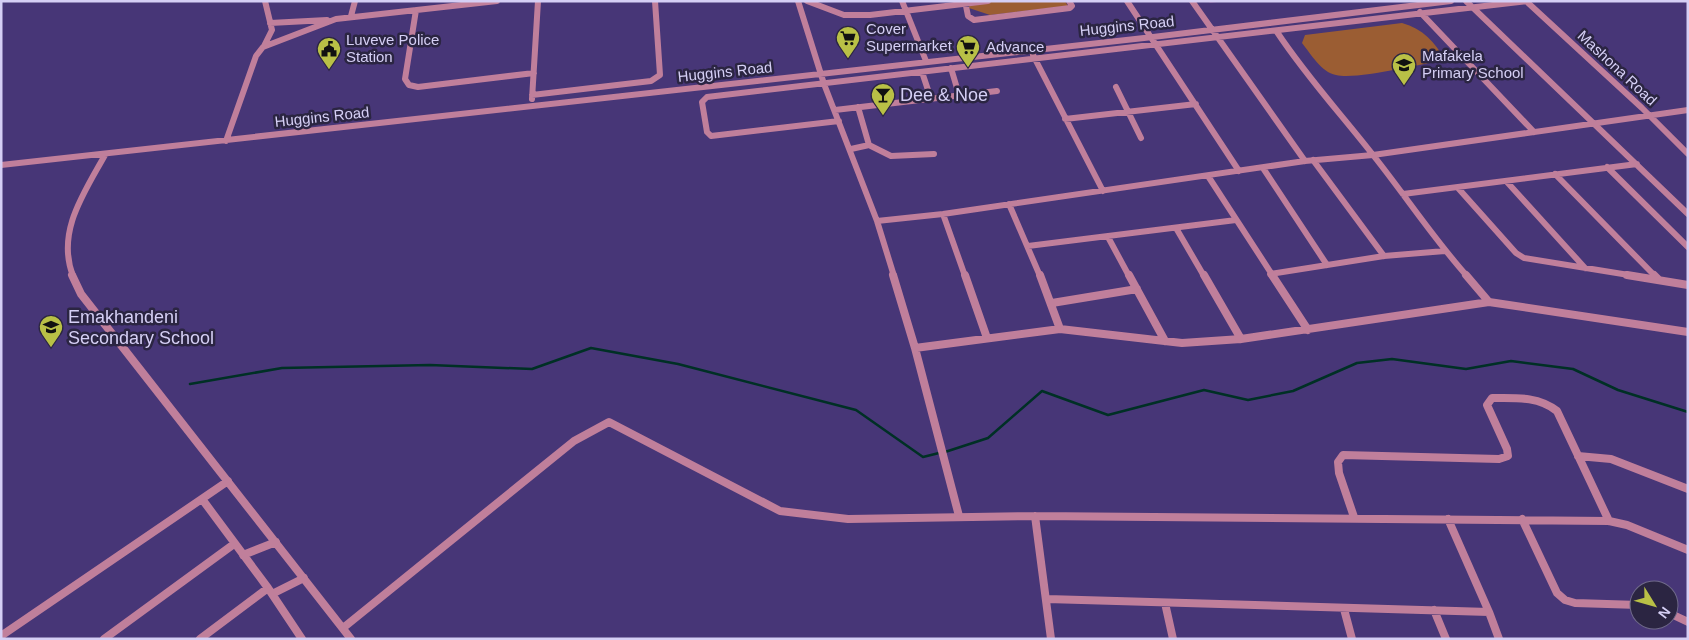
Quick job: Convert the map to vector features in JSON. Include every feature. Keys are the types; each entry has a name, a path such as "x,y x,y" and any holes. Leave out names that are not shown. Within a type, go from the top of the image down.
{"street":[{"path":"226,140 256,56 271,38 272,29 265,1"},
{"path":"351,16 355,1"},
{"path":"270,23 336,19 497,1"},
{"path":"532,106 538,1"},
{"path":"532,95 651,81 660,75 655,1"},
{"path":"798,1 820,74 877,221 915,348 960,516"},
{"path":"807,1 844,15 906,11 988,1"},
{"path":"902,1 926,61"},
{"path":"965,3 968,16 974,20 1070,8 1072,6 1069,1"},
{"path":"1128,1 1239,171"},
{"path":"1192,1 1210,30 1304,161"},
{"name":"Huggins Road","path":"1,166 105,156 226,140 1030,49 1153,37 1451,1"},
{"path":"1466,1 1688,214"},
{"path":"839,121 711,136 707,132 702,102 705,98 1035,58 1277,32 1526,1"},
{"name":"Mashona Road","path":"1526,1 1650,116 1688,154"},
{"path":"1414,6 1534,132"},
{"path":"416,10 405,80 409,85 418,87 534,73"},
{"path":"263,46 336,19"},
{"path":"1277,32 1300,66 1373,155 1445,251 1489,302"},
{"path":"1030,49 1103,191"},
{"path":"951,68 959,96"},
{"path":"922,72 931,99"},
{"path":"1116,87 1141,138"},
{"path":"835,110 997,91"},
{"path":"1065,119 1196,104"},
{"path":"858,107 869,145"},
{"path":"877,221 943,214 1304,161 1373,155 1688,110"},
{"path":"851,150 869,145 891,156 934,154"},
{"path":"105,156 70,227 67,253 71,270 81,294 351,639"},
{"path":"1313,160 1384,256"},
{"path":"1403,194 1637,164"},
{"path":"1607,167 1688,248"},
{"path":"1263,168 1327,265"},
{"path":"1555,174 1659,281"},
{"path":"1208,176 1308,330"},
{"path":"1508,182 1585,268"},
{"path":"1458,188 1519,256 1688,285"},
{"path":"1009,204 1052,303 1060,329"},
{"path":"943,214 987,338"},
{"path":"1028,246 1236,220"},
{"path":"1176,228 1241,339"},
{"path":"1108,237 1165,341"},
{"path":"1270,274 1384,256 1445,251"},
{"path":"1052,303 1137,289"},
{"path":"915,348 1060,329 1165,341 1197,342 1241,339 1489,302 1688,332"},
{"path":"1354,517 1339,473 1338,462 1342,456 1499,458 1508,456 1508,445 1489,414 1487,405 1492,398 1536,399 1548,402 1557,411 1609,521"},
{"path":"343,628 574,441 609,422 789,514 848,519 1035,516 1354,517 1609,521 1627,525 1688,550"},
{"path":"1578,456 1610,458 1688,489"},
{"path":"1,636 228,481"},
{"path":"202,498 270,591 301,638"},
{"path":"1035,516 1051,639"},
{"path":"1448,519 1499,639"},
{"path":"1522,519 1557,593 1565,600 1575,603 1629,605"},
{"path":"243,555 276,542"},
{"path":"104,639 234,544"},
{"path":"200,639 270,591 304,578"},
{"path":"1047,599 1489,612"},
{"path":"1165,603 1173,639"},
{"path":"1344,609 1352,639"},
{"path":"1434,610 1446,639"}],"shaded area":[{"path":"970,1 1065,1 1068,6 990,15 969,8"},
{"path":"1402,23 1428,37 1445,60 1373,74 1336,75 1321,66 1302,43 1305,35"}],"waterway":[{"path":"190,384 282,368 430,365 532,369 591,348 678,364 856,410 923,457 939,453"},
{"path":"945,452 988,438 1042,391 1108,415 1204,390 1248,400 1293,391 1357,363 1392,359 1466,369 1511,361 1573,369 1618,390 1688,412"}],"place":[{"name":"Cover Supermarket","path":"848,59"},
{"name":"Advance","path":"968,68"},
{"name":"Luveve Police Station","path":"329,70"},
{"name":"Mafakela Primary School","path":"1404,86"},
{"name":"Dee & Noe","path":"883,116"},
{"name":"Emakhandeni Secondary School","path":"51,348"}]}
